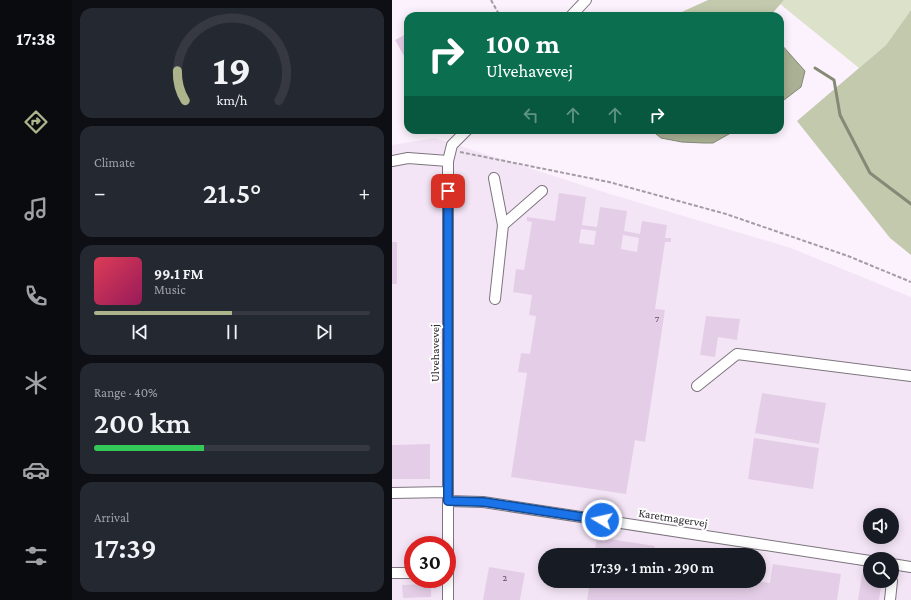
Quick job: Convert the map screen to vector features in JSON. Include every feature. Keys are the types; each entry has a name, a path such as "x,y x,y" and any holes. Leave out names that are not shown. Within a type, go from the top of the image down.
{"street":[{"path":"575,12 586,0"},
{"name":"Ulvehavevej","path":"448,536 448,161 452,145 462,134"},
{"path":"392,160 408,158 448,161"},
{"path":"494,178 503,225 495,299"},
{"path":"503,225 542,191"},
{"path":"697,386 737,354 911,376"},
{"name":"Karetmagervej","path":"392,493 448,497 484,502 863,560"},
{"path":"899,565 911,567"},
{"path":"392,573 404,573"},
{"name":"Ulvehavevej","path":"448,588 448,600"},
{"path":"890,600 891,588"}],"path":[{"path":"491,0 498,12"},
{"path":"448,161 461,152 609,182 726,214 848,256 911,282"}],"shaded area":[{"path":"708,0 784,0 774,12 682,12"},
{"path":"784,0 911,0 911,10 886,45 859,68 780,4"},
{"path":"911,10 911,255 890,238 797,121 886,45"},
{"path":"784,47 805,71 801,87 784,100"},
{"path":"656,134 729,134 713,143 682,142 661,138"},
{"path":"435,138 610,194 791,248 911,297 911,600 392,600 392,145"}],"building":[{"path":"404,35 404,56 395,40"},
{"path":"559,193 586,197 582,225 597,227 600,207 627,211 624,231 640,234 642,221 667,225 665,238 671,238 671,242 665,242 655,309 665,310 645,442 635,440 626,494 511,477 527,373 518,372 521,353 530,354 536,316 529,315 532,295 513,292 516,269 524,270 532,222 527,221 527,217 555,221","holes":["581,229 596,231 594,245 579,243","623,235 639,238 637,252 621,249"]},
{"path":"392,242 397,242 397,284 392,284"},
{"path":"706,316 740,319 737,340 718,337 715,357 700,355"},
{"path":"762,393 826,403 819,444 755,433"},
{"path":"754,438 819,448 813,489 748,479"},
{"path":"430,444 430,479 392,479 392,445"},
{"path":"597,537 655,546 655,548 595,548"},
{"path":"773,564 841,574 837,600 587,600 589,588 766,588 766,582 770,583"},
{"path":"489,567 525,573 520,600 483,600"},
{"path":"862,575 863,588 881,588 879,600 858,600"},
{"path":"402,585 404,585 404,588 431,588 431,597 403,598"}],"waterway":[{"path":"815,68 834,80 840,115 870,173 911,204"}],"route":[{"path":"448,191 448,501 484,502 602,520"}]}
